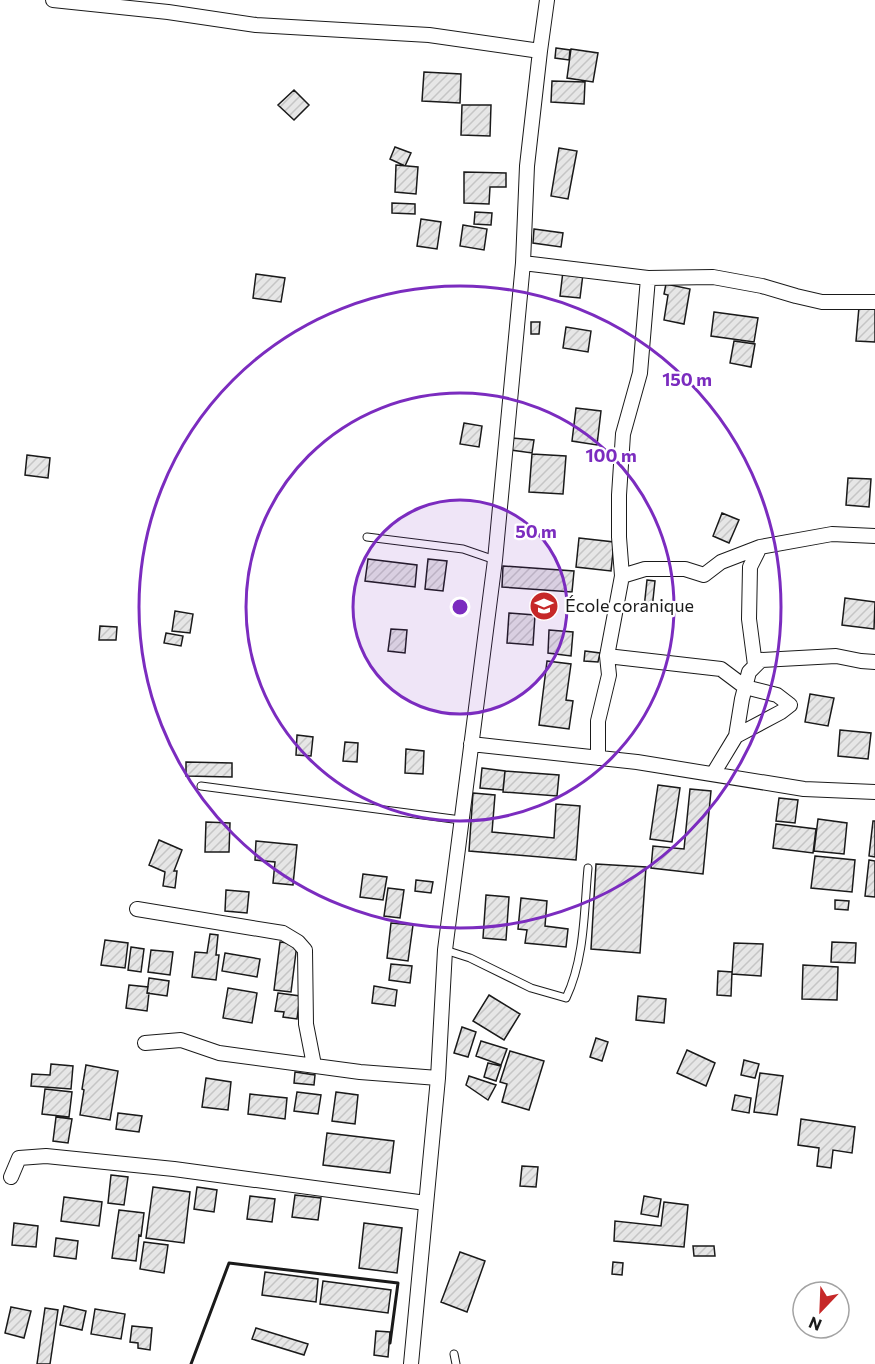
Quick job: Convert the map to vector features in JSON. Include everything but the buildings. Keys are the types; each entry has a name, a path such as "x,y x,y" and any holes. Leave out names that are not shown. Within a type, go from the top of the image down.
{"street":[{"path":"53,0 256,24 429,34 540,51"},
{"path":"411,1364 438,1078 445,950 495,560 523,263 527,166 547,0"},
{"path":"523,263 648,278 713,277 762,286 822,302 875,302"},
{"path":"598,758 598,721 609,675 607,656 622,576 619,506 623,434 640,373 648,278"},
{"path":"622,576 645,569 685,568 704,575 721,562 760,546 832,534 875,536"},
{"path":"755,665 749,619 750,567 760,546"},
{"path":"607,656 722,669 745,687 777,694 790,705 782,712 735,736"},
{"path":"713,774 735,736 749,672 761,660 836,656 875,662"},
{"path":"471,744 637,762 804,789 875,792"},
{"path":"136,909 283,933 298,942 305,951 306,1024 314,1065"},
{"path":"146,1043 181,1040 219,1053 360,1072 438,1078"},
{"path":"11,1177 19,1158 46,1156 174,1169 426,1203"}],"lane":[{"path":"366,537 463,549 495,560"},
{"path":"201,786 461,820"},
{"path":"445,950 470,958 531,988 566,998 572,985 580,950 588,868"},
{"path":"454,1354 456,1364"}],"wall":[{"path":"191,1364 229,1263 398,1283 390,1343"}],"place":[{"name":"École coranique","path":"544,606"}]}
